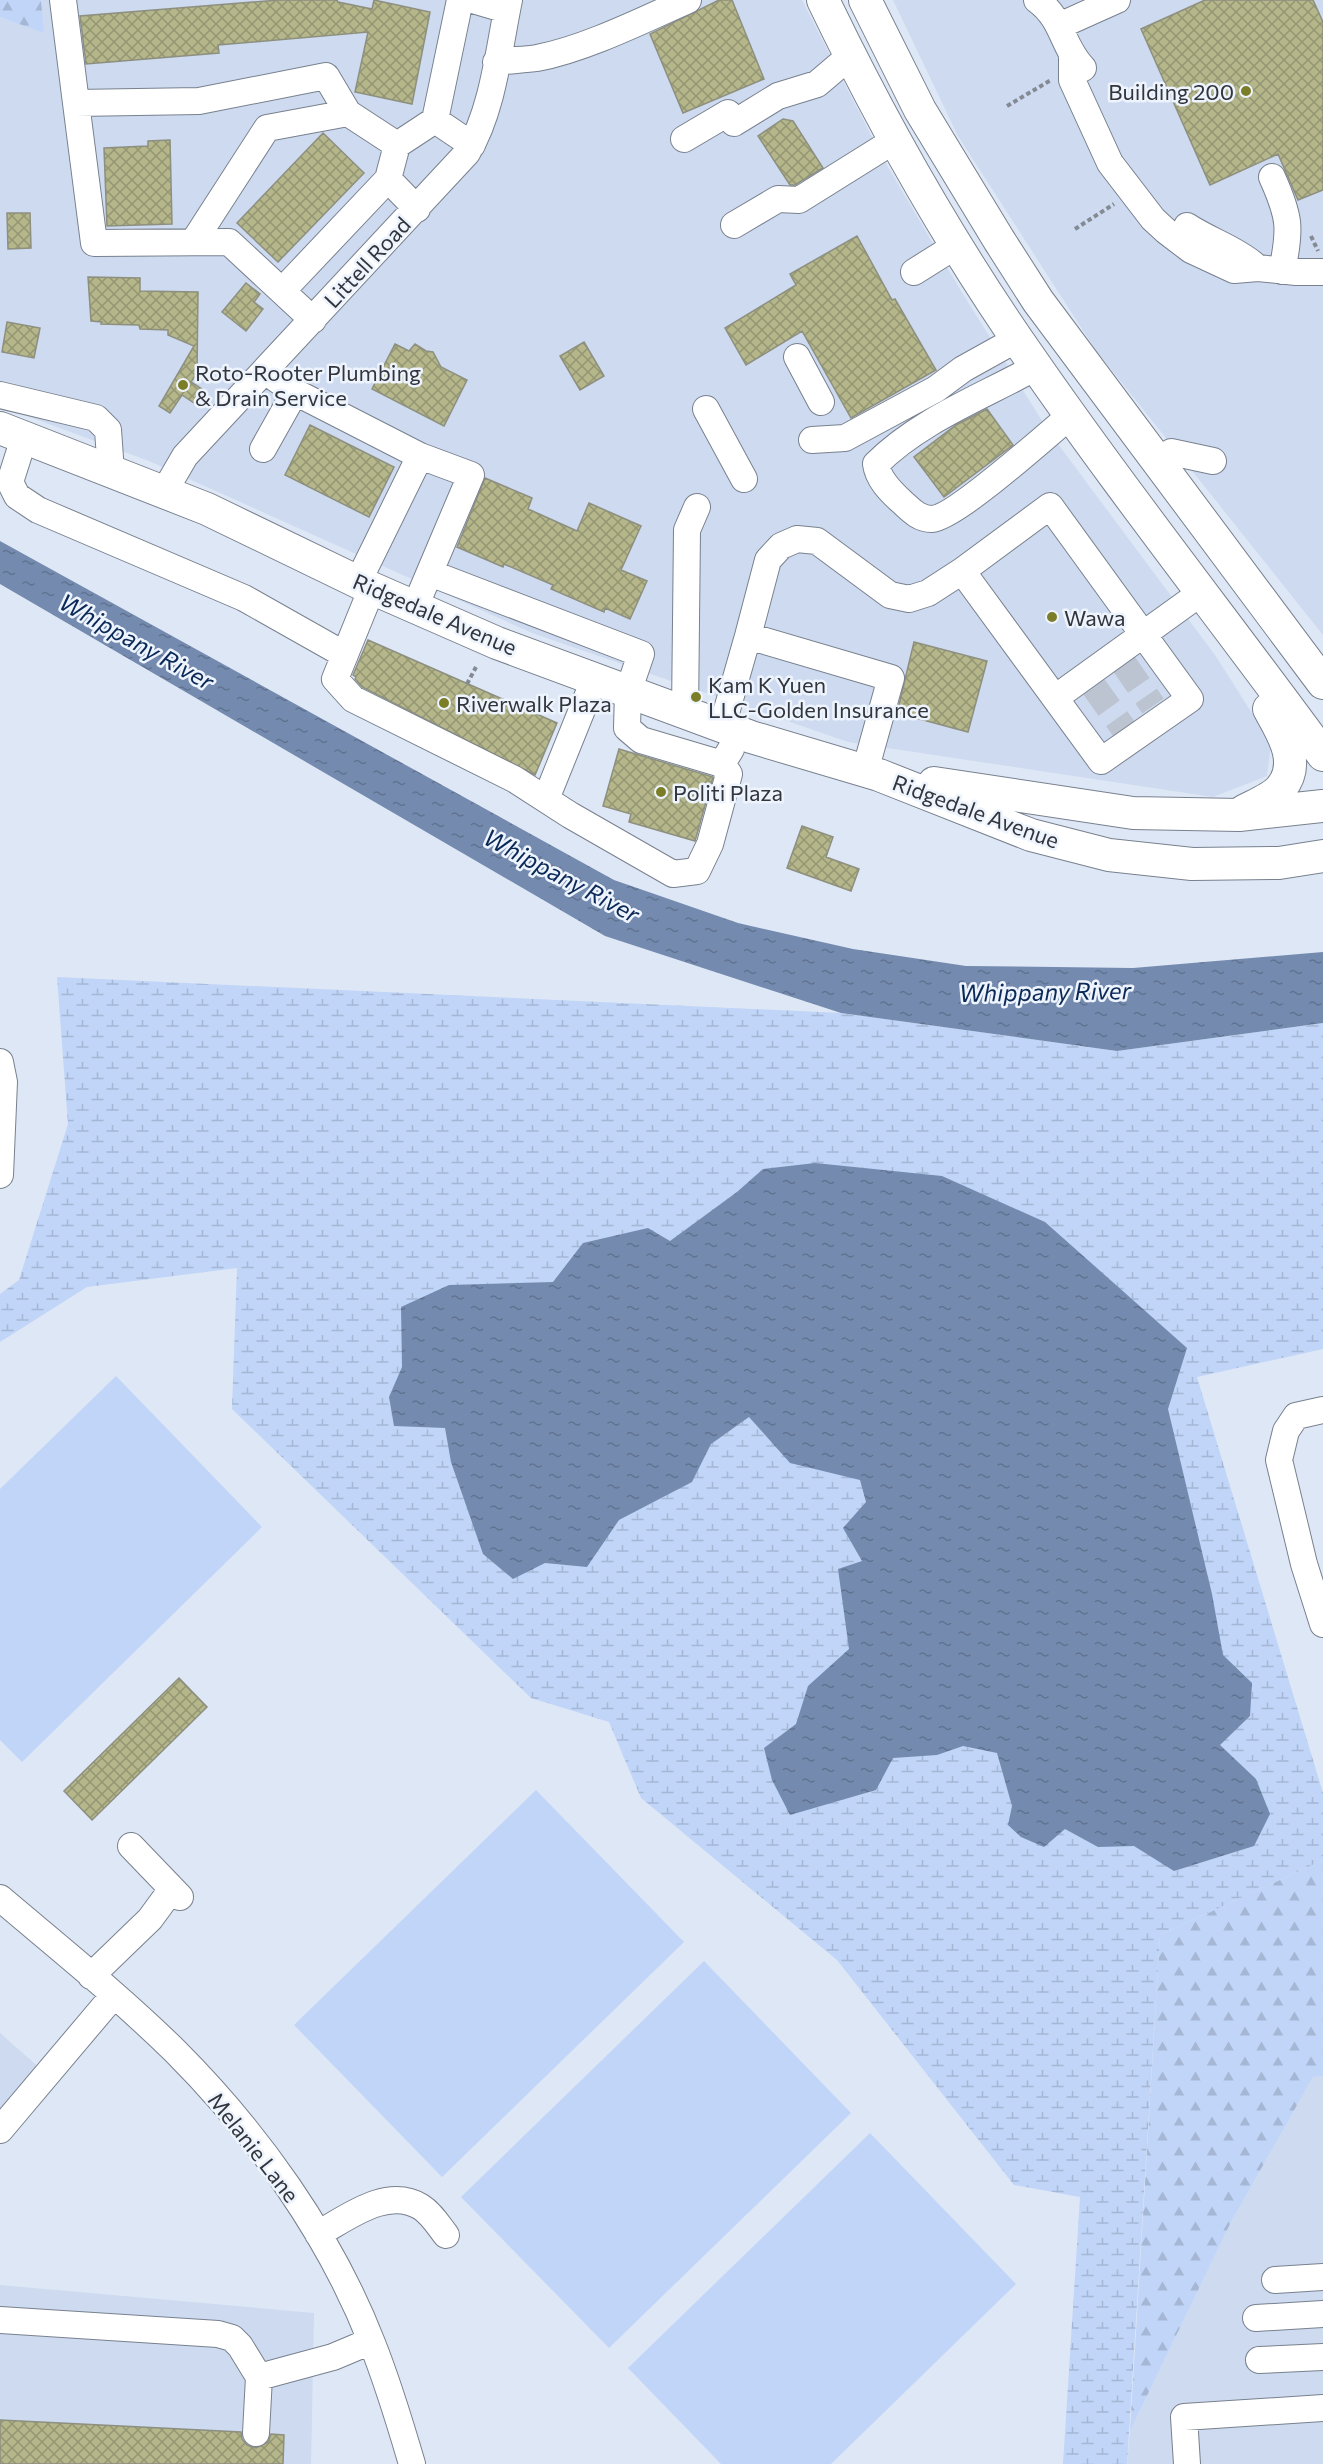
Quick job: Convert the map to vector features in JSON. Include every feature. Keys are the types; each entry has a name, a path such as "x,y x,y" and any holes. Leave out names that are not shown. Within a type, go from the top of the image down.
{"main road":[{"path":"823,0 895,140 957,245 1017,339 1323,755"},
{"path":"864,0 920,110 1038,300 1323,683"},
{"name":"Ridgedale Avenue","path":"10,432 207,509 365,585 497,643 731,730 872,773 1031,835 1108,855 1192,864 1279,863 1323,856"},
{"path":"1239,815 1280,789 1288,773 1289,746 1257,686 1250,654"},
{"name":"Ridgedale Avenue","path":"872,773 1112,811 1239,815 1323,806"}],"street":[{"path":"63,0 94,243 229,242 313,320"},
{"path":"282,291 388,178 397,145 435,120 460,0"},
{"path":"474,0 508,5"},
{"path":"496,62 537,58 562,51 620,30 688,0"},
{"path":"1117,0 1050,9 1072,56 1072,80 1110,163 1153,219 1191,250 1234,270 1322,265"},
{"name":"Littell Road","path":"164,492 185,456 417,209 472,145 488,101 508,5"},
{"path":"684,139 728,113 734,123 777,96 816,84 850,56"},
{"path":"76,103 199,101 326,76 348,113 397,145"},
{"path":"194,242 267,128 348,113"},
{"path":"435,120 472,145"},
{"path":"734,225 778,199 799,201 895,140"},
{"path":"1270,269 1287,244 1288,218 1272,177"},
{"path":"388,178 417,209"},
{"path":"914,272 957,245"},
{"path":"812,440 845,438 936,389 963,369 1017,339"},
{"path":"797,357 821,402"},
{"path":"1036,367 937,419 894,446 876,465 877,475 920,517 934,519 948,513 975,494 1071,415"},
{"path":"265,371 295,392 420,456 471,475 416,607"},
{"path":"262,450 295,392"},
{"path":"111,472 108,430 96,418 8,397 10,482 17,496 38,510 244,598 345,655"},
{"path":"706,409 744,479"},
{"path":"1158,462 1171,452 1213,461"},
{"path":"420,456 365,585 336,679 353,699 514,779 673,874 697,871 710,844 729,774 722,764 641,740 627,728 627,692 641,654 430,573"},
{"path":"722,764 731,730 748,636 768,560 781,546 798,539 817,541 890,595 909,599 928,593 962,571 1050,506 1190,699 1158,712 1128,734 1101,761 962,571"},
{"path":"685,713 687,530 697,507"},
{"path":"1055,698 1090,682 1120,659 1144,634 1202,592"},
{"path":"748,636 891,678 872,773"},
{"path":"546,800 594,680"},
{"path":"0,1062 4,1082 0,1175"},
{"path":"1323,1410 1296,1416 1286,1431 1279,1460 1314,1561 1323,1624"},
{"path":"91,1976 176,1893 131,1846"},
{"name":"Melanie Lane","path":"0,1898 114,1995 176,2052 232,2114 275,2170 318,2234 342,2277 371,2341 396,2407 412,2464"},
{"path":"0,2130 114,1995"},
{"path":"318,2234 364,2208 384,2200 420,2206 432,2216 446,2235"},
{"path":"1275,2280 1323,2277"},
{"path":"1257,2318 1323,2314"},
{"path":"0,2320 218,2334 232,2338 240,2346 259,2377 256,2433"},
{"path":"259,2377 333,2358 371,2341"},
{"path":"1259,2360 1323,2358"},
{"path":"1187,2464 1184,2417 1323,2408"}],"path":[{"path":"1007,106 1041,86"},
{"path":"1075,229 1111,207"},
{"path":"1310,233 1322,265"},
{"path":"467,684 476,667"},
{"path":"538,714 544,702"}],"shaded area":[{"path":"41,0 802,0 882,157 961,291 1049,432 1215,655 1271,743 1267,776 1213,797 848,742 532,633 149,461 0,406 0,17 43,32"},
{"path":"893,0 1323,0 1323,635 1095,349 958,136"},
{"path":"0,2033 52,2079 0,2140"},
{"path":"1323,2076 1323,2464 1127,2464 1130,2431 1231,2222 1313,2077"},
{"path":"0,2285 314,2313 311,2464 0,2464"}],"green space":[{"path":"0,0 41,0 44,33 0,17"},
{"path":"57,977 841,1013 1117,1051 1323,1023 1323,1349 1197,1377 1323,1793 1323,1860 1160,1935 1127,2464 1063,2464 1080,2197 1014,2185 837,1960 641,1798 609,1722 531,1698 232,1409 237,1268 87,1287 0,1342 0,1294 19,1280 68,1124"},
{"path":"116,1376 262,1527 22,1762 0,1740 0,1489"},
{"path":"536,1790 684,1942 442,2177 294,2025"},
{"path":"1323,1860 1323,2076 1313,2077 1231,2222 1130,2431 1160,1935"},
{"path":"704,1961 851,2113 609,2348 461,2197"},
{"path":"870,2133 1016,2284 831,2464 721,2464 628,2368"}],"water":[{"name":"Whippany River","path":"0,541 614,880 738,923 853,949 966,966 1133,968 1323,952 1323,1023 1117,1051 841,1013 605,936 0,584"},
{"path":"815,1163 942,1176 1045,1222 1187,1348 1168,1409 1212,1594 1223,1655 1252,1683 1250,1716 1220,1745 1256,1779 1270,1814 1254,1846 1174,1871 1134,1846 1098,1847 1065,1829 1044,1847 1021,1837 1008,1825 1012,1806 997,1753 963,1746 937,1755 893,1758 876,1790 790,1815 772,1780 764,1748 796,1724 808,1686 849,1649 838,1569 862,1561 843,1528 866,1502 860,1480 790,1463 749,1417 711,1444 692,1482 619,1520 587,1567 545,1563 513,1579 483,1554 451,1462 445,1428 394,1426 389,1397 402,1367 401,1307 449,1285 553,1282 583,1243 648,1228 670,1241 737,1192 763,1169"}],"building":[{"path":"279,0 337,0 372,9 374,0 430,12 412,104 355,92 368,32 218,45 219,53 86,64 80,16"},
{"path":"719,0 732,0 764,79 683,113 650,34"},
{"name":"Building 200","path":"1205,0 1313,0 1323,22 1323,190 1298,200 1278,154 1210,185 1141,29"},
{"path":"783,119 793,121 823,168 795,185 790,185 758,136"},
{"path":"323,133 364,173 278,262 237,223"},
{"path":"170,140 172,224 107,226 104,148 148,146 148,141"},
{"path":"7,213 30,213 31,248 8,249"},
{"path":"857,236 892,300 895,299 936,370 851,418 802,331 746,365 725,328 796,285 790,274"},
{"path":"88,277 140,278 140,291 198,292 197,373 191,382 202,389 194,403 182,395 170,413 159,406 194,346 168,335 168,330 140,329 139,325 101,324 102,322 91,321"},
{"path":"246,283 260,294 254,302 263,309 246,331 222,312"},
{"path":"7,322 40,328 34,358 2,352"},
{"path":"584,342 604,376 580,390 560,356"},
{"path":"395,344 409,351 415,344 426,351 433,352 441,367 467,380 444,426 372,389"},
{"path":"987,409 1013,445 944,497 914,457 956,425"},
{"path":"310,425 394,467 369,517 285,475"},
{"path":"485,478 532,498 528,509 577,531 589,503 641,526 621,570 647,581 630,619 605,608 604,612 551,589 553,585 457,547"},
{"name":"Riverwalk Plaza","path":"368,640 557,723 535,775 362,687 353,675"},
{"path":"914,642 987,661 968,732 897,713"},
{"name":"Politi Plaza","path":"619,749 713,777 695,841 629,822 631,814 603,806"},
{"path":"802,826 833,837 826,857 859,869 851,891 787,868"},
{"path":"179,1678 207,1707 92,1820 64,1791"},
{"path":"0,2420 241,2432 242,2439 247,2445 256,2448 268,2442 271,2434 284,2435 283,2464 0,2464"}],"tunnel":[{"path":"1124,664 1153,706"},
{"path":"1094,687 1124,729"}],"place":[{"name":"Building 200","path":"1246,91"},
{"name":"Roto-Rooter Plumbing & Drain Service","path":"183,385"},
{"name":"Wawa","path":"1052,617"},
{"name":"Kam K Yuen LLC-Golden Insurance","path":"696,697"},
{"name":"Riverwalk Plaza","path":"444,703"},
{"name":"Politi Plaza","path":"661,792"}]}
